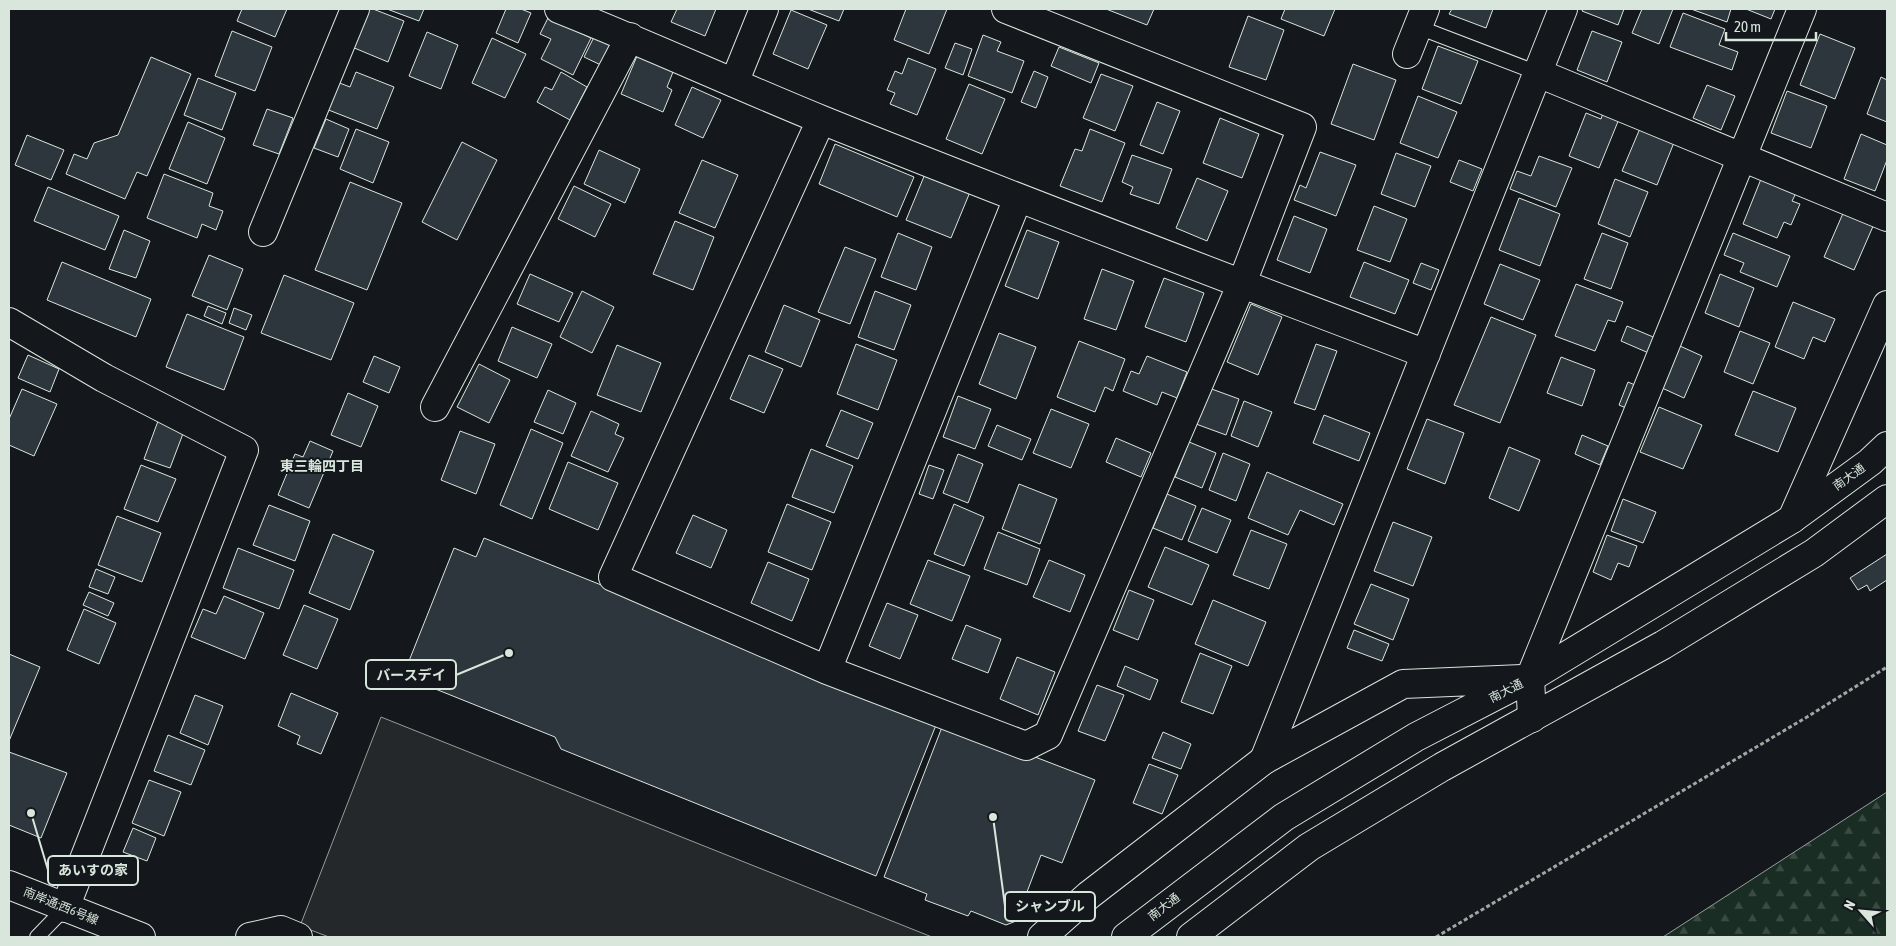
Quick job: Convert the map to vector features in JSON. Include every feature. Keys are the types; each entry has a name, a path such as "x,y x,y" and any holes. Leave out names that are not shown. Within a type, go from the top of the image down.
{"street":[{"path":"263,232 355,9"},
{"path":"559,9 630,37 821,120 1018,198 1426,354"},
{"path":"734,83 764,9"},
{"path":"821,120 613,577 827,670 1026,746 1048,735 1242,283 1302,127 1006,9"},
{"path":"1264,760 1563,9"},
{"path":"1532,718 1530,678 1802,9"},
{"path":"1407,54 1421,18"},
{"path":"435,407 630,37"},
{"path":"1538,73 1887,217"},
{"path":"827,670 1018,198"},
{"path":"1792,519 1887,305"},
{"path":"9,322 104,378 244,450 65,908"},
{"name":"南大通","path":"1126,937 1284,817 1416,736 1530,678 1792,519 1870,462 1887,446"},
{"path":"1191,937 1309,847 1442,767 1663,645 1814,553 1887,500"},
{"path":"1042,937 1089,894 1264,760 1403,684 1530,678"},
{"name":"南岸通;西6号線","path":"9,885 141,937"},
{"path":"250,937 281,930 298,937"}],"lane":[{"path":"1421,18 1538,73"},
{"path":"37,937 65,908"}],"path":[{"path":"1436,937 1807,718 1887,667"}],"green space":[{"path":"1887,792 1887,937 1663,937"}],"shaded area":[{"path":"381,717 932,937 329,937 300,926"}],"building":[{"path":"242,9 287,9 275,37 237,21"},
{"path":"368,9 373,9 404,21 388,62 352,47"},
{"path":"387,9 424,9 419,21"},
{"path":"506,9 521,9 531,13 518,43 496,33"},
{"path":"677,9 716,9 705,36 671,22"},
{"path":"808,9 844,9 839,21"},
{"path":"906,9 947,9 929,54 894,40"},
{"path":"1106,9 1154,9 1147,25"},
{"path":"1285,9 1335,9 1324,36 1281,19"},
{"path":"1452,9 1493,9 1486,28 1449,14"},
{"path":"1583,9 1624,9 1618,25 1582,11"},
{"path":"1642,9 1673,9 1659,44 1632,33"},
{"path":"1691,9 1731,9 1727,22"},
{"path":"1746,9 1775,9 1771,19"},
{"path":"791,10 827,25 808,69 773,54"},
{"path":"1683,13 1725,29 1719,45 1738,52 1732,70 1670,47"},
{"path":"1248,16 1284,30 1266,80 1229,67"},
{"path":"548,18 591,38 573,75 541,59 551,39 540,34"},
{"path":"232,31 272,47 255,91 215,76"},
{"path":"597,31 615,40 603,66 584,57"},
{"path":"1592,31 1622,42 1607,82 1577,70"},
{"path":"427,32 458,45 441,89 409,76"},
{"path":"1820,34 1855,48 1835,99 1800,85"},
{"path":"983,35 1001,42 997,51 1024,61 1012,93 968,76"},
{"path":"492,38 526,54 505,98 472,83"},
{"path":"955,43 972,49 963,75 945,68"},
{"path":"1438,46 1478,61 1461,104 1422,89"},
{"path":"1059,47 1099,63 1091,83 1051,66"},
{"path":"637,56 673,72 667,87 672,90 663,112 621,94"},
{"path":"151,57 191,74 147,176 137,172 125,199 66,174 74,154 87,159 94,143 118,135"},
{"path":"908,58 936,69 917,115 890,104 895,93 887,90 895,71 902,74"},
{"path":"1353,64 1396,80 1374,140 1331,124"},
{"path":"1034,71 1048,77 1036,108 1021,102"},
{"path":"356,72 394,87 377,129 326,109 337,82 350,87"},
{"path":"561,72 587,87 570,120 537,102 545,87 552,90"},
{"path":"1101,74 1133,86 1115,131 1083,118"},
{"path":"1881,77 1887,80 1887,122 1867,114"},
{"path":"198,78 236,93 222,130 184,115"},
{"path":"969,84 1005,99 982,154 946,139"},
{"path":"1707,85 1735,96 1721,130 1693,118"},
{"path":"692,87 721,100 703,138 675,125"},
{"path":"1787,91 1827,106 1811,148 1771,133"},
{"path":"1418,96 1457,112 1438,158 1400,143"},
{"path":"1157,102 1180,111 1163,154 1140,145"},
{"path":"267,109 293,118 279,154 253,145"},
{"path":"1586,113 1601,119 1603,113 1619,119 1599,168 1569,156"},
{"path":"1220,118 1259,134 1242,178 1203,163"},
{"path":"326,119 349,129 338,157 314,148"},
{"path":"188,122 225,138 207,184 169,169"},
{"path":"1641,126 1675,140 1657,185 1622,171"},
{"path":"356,129 389,142 373,183 340,169"},
{"path":"1090,129 1125,143 1102,202 1060,186 1075,149 1082,151"},
{"path":"1861,134 1887,145 1887,160 1875,191 1844,179"},
{"path":"27,135 64,150 51,180 15,165"},
{"path":"462,142 497,160 457,240 422,222"},
{"path":"835,144 914,177 897,217 819,184"},
{"path":"599,150 640,169 625,203 584,184"},
{"path":"1320,152 1356,165 1336,216 1294,200 1300,185 1306,188"},
{"path":"1396,153 1431,166 1415,207 1381,194"},
{"path":"1132,155 1172,169 1159,204 1130,194 1133,187 1122,182"},
{"path":"1539,156 1572,168 1556,207 1510,189 1517,171 1531,176"},
{"path":"702,160 738,175 715,228 679,213"},
{"path":"1459,160 1482,169 1473,191 1450,182"},
{"path":"164,174 213,193 209,206 223,211 216,230 202,224 197,238 147,218"},
{"path":"925,174 970,192 951,238 906,220"},
{"path":"1763,174 1798,189 1792,201 1800,204 1791,225 1784,222 1777,238 1743,224"},
{"path":"1197,178 1228,191 1207,241 1176,228"},
{"path":"1615,179 1648,192 1630,237 1598,224"},
{"path":"350,182 402,203 367,290 315,270"},
{"path":"574,186 611,204 595,237 558,219"},
{"path":"48,187 119,216 105,250 34,221"},
{"path":"1519,198 1560,214 1540,266 1499,250"},
{"path":"1374,206 1407,219 1390,262 1357,250"},
{"path":"1844,211 1874,224 1854,270 1824,257"},
{"path":"1294,216 1327,229 1310,273 1277,260"},
{"path":"675,221 714,237 693,290 653,274"},
{"path":"124,230 150,241 136,278 109,269"},
{"path":"1027,230 1059,242 1038,299 1005,286"},
{"path":"898,233 932,247 916,290 881,277"},
{"path":"1602,233 1628,243 1611,289 1584,279"},
{"path":"1733,233 1790,256 1777,287 1740,272 1744,263 1724,255"},
{"path":"845,247 876,259 850,324 818,312"},
{"path":"209,255 243,269 227,310 192,296"},
{"path":"62,262 151,299 136,337 47,300"},
{"path":"1364,262 1409,280 1395,314 1350,297"},
{"path":"1421,263 1439,270 1431,290 1413,283"},
{"path":"1500,264 1540,280 1523,320 1484,304"},
{"path":"1102,269 1134,281 1116,330 1084,319"},
{"path":"530,274 573,293 559,322 517,304"},
{"path":"1720,274 1754,288 1739,327 1705,313"},
{"path":"284,275 354,303 331,360 261,333"},
{"path":"1164,278 1204,293 1186,342 1145,327"},
{"path":"1576,284 1623,302 1615,322 1608,320 1595,351 1555,336"},
{"path":"582,291 614,307 592,353 560,337"},
{"path":"875,291 911,305 894,350 858,337"},
{"path":"1793,302 1835,319 1825,342 1813,337 1804,359 1775,347"},
{"path":"1251,304 1282,317 1258,375 1227,362"},
{"path":"784,305 820,320 801,367 765,352"},
{"path":"208,306 226,313 222,324 204,316"},
{"path":"234,308 252,315 246,330 229,323"},
{"path":"187,314 244,337 224,390 166,367"},
{"path":"1491,317 1536,335 1500,423 1454,405"},
{"path":"1627,326 1658,339 1651,354 1621,341"},
{"path":"512,327 552,344 537,378 498,361"},
{"path":"1740,331 1770,343 1753,384 1724,372"},
{"path":"999,333 1036,347 1016,399 979,384"},
{"path":"1079,341 1125,359 1113,391 1105,387 1095,412 1057,397"},
{"path":"856,344 897,360 878,410 837,394"},
{"path":"1316,344 1337,351 1315,410 1294,403"},
{"path":"617,345 661,363 641,412 597,395"},
{"path":"1680,346 1702,356 1684,398 1662,388"},
{"path":"28,355 59,369 50,392 18,378"},
{"path":"749,355 783,369 764,413 730,399"},
{"path":"374,356 400,367 389,393 363,382"},
{"path":"1147,356 1187,372 1177,398 1162,392 1157,405 1123,391 1131,371 1139,374"},
{"path":"1561,357 1595,370 1582,406 1547,393"},
{"path":"479,364 510,380 489,423 457,407"},
{"path":"1628,382 1642,388 1633,411 1619,405"},
{"path":"1209,388 1239,399 1226,435 1196,424"},
{"path":"22,389 57,404 34,456 9,445 9,419"},
{"path":"548,390 576,403 563,434 534,422"},
{"path":"1753,391 1796,408 1778,452 1735,435"},
{"path":"348,393 378,406 361,447 331,435"},
{"path":"958,396 991,409 975,449 943,437"},
{"path":"1244,401 1272,412 1258,447 1231,436"},
{"path":"1659,407 1702,425 1683,469 1640,452"},
{"path":"1051,409 1089,424 1071,468 1033,453"},
{"path":"841,410 873,423 858,459 826,446"},
{"path":"591,411 619,424 615,434 624,438 608,472 571,456"},
{"path":"1324,415 1370,433 1359,461 1313,443"},
{"path":"1427,419 1464,433 1445,484 1407,469"},
{"path":"158,421 184,431 170,468 144,459"},
{"path":"997,425 1031,439 1022,460 988,446"},
{"path":"531,429 563,443 532,519 500,505"},
{"path":"460,431 495,444 476,494 441,480"},
{"path":"1582,435 1608,446 1600,465 1575,454"},
{"path":"1116,438 1151,453 1141,477 1106,462"},
{"path":"310,441 333,451 309,508 278,495 295,454 303,457"},
{"path":"1189,442 1216,453 1202,488 1175,477"},
{"path":"1509,447 1540,460 1519,511 1489,498"},
{"path":"811,449 853,466 834,513 792,497"},
{"path":"1223,453 1250,464 1236,501 1209,490"},
{"path":"958,454 983,464 968,503 943,493"},
{"path":"568,462 618,483 598,530 549,509"},
{"path":"141,465 176,479 158,522 124,509"},
{"path":"929,465 944,470 933,499 919,494"},
{"path":"1267,472 1343,504 1334,525 1300,510 1288,535 1248,518"},
{"path":"1019,484 1057,499 1040,544 1002,529"},
{"path":"1167,494 1196,506 1182,540 1153,528"},
{"path":"1623,499 1656,512 1643,543 1611,531"},
{"path":"787,504 831,522 812,570 768,552"},
{"path":"954,504 984,517 964,566 934,554"},
{"path":"269,505 310,521 295,561 253,545"},
{"path":"1202,508 1231,520 1217,553 1188,541"},
{"path":"693,515 727,530 711,568 676,553"},
{"path":"117,516 161,533 142,582 98,565"},
{"path":"1393,522 1432,537 1413,586 1374,571"},
{"path":"1251,530 1287,544 1269,589 1233,575"},
{"path":"998,532 1040,549 1027,585 984,569"},
{"path":"333,534 374,551 350,610 309,593"},
{"path":"1607,535 1637,546 1629,567 1618,563 1611,580 1593,572"},
{"path":"484,538 938,720 876,876 561,749 555,737 403,676 454,548 476,557"},
{"path":"1165,547 1209,565 1192,605 1148,587"},
{"path":"238,548 294,570 279,609 223,588"},
{"path":"1887,554 1887,580 1870,591 1867,585 1858,590 1850,578"},
{"path":"928,560 970,576 952,621 910,604"},
{"path":"1049,560 1085,575 1070,612 1033,597"},
{"path":"768,562 809,579 792,621 751,603"},
{"path":"96,569 115,577 108,594 89,587"},
{"path":"1371,584 1409,599 1393,640 1354,624"},
{"path":"1129,590 1154,600 1138,640 1113,630"},
{"path":"89,592 114,603 108,616 83,605"},
{"path":"224,596 264,613 245,659 191,637 203,609 216,614"},
{"path":"1213,600 1266,622 1248,666 1195,644"},
{"path":"887,603 918,615 900,659 869,646"},
{"path":"304,605 338,619 317,669 283,655"},
{"path":"84,609 116,623 99,664 67,650"},
{"path":"966,625 1001,639 988,673 952,659"},
{"path":"1354,630 1389,644 1382,661 1347,648"},
{"path":"1200,653 1232,666 1213,714 1181,702"},
{"path":"9,654 40,667 9,741"},
{"path":"1017,657 1055,672 1038,715 1000,699"},
{"path":"1125,666 1158,680 1150,700 1117,686"},
{"path":"1097,685 1124,695 1105,741 1078,731"},
{"path":"291,693 338,713 321,754 297,744 300,736 278,726"},
{"path":"195,695 223,706 208,745 180,733"},
{"path":"944,722 1095,780 1062,863 1041,855 1016,921 1006,925 971,911 968,916 925,900 927,894 884,877"},
{"path":"1163,732 1191,744 1181,769 1152,758"},
{"path":"168,735 205,750 191,785 154,771"},
{"path":"9,752 67,773 41,838 9,825"},
{"path":"1149,764 1178,775 1162,814 1133,803"},
{"path":"149,780 181,792 164,836 132,823"},
{"path":"133,828 156,838 147,861 123,852"}],"place":[{"name":"バースデイ","path":"509,653"},
{"name":"あいすの家","path":"31,813"},
{"name":"シャンブル","path":"993,817"}],"district":[{"name":"東三輪四丁目","path":"322,466"}]}
